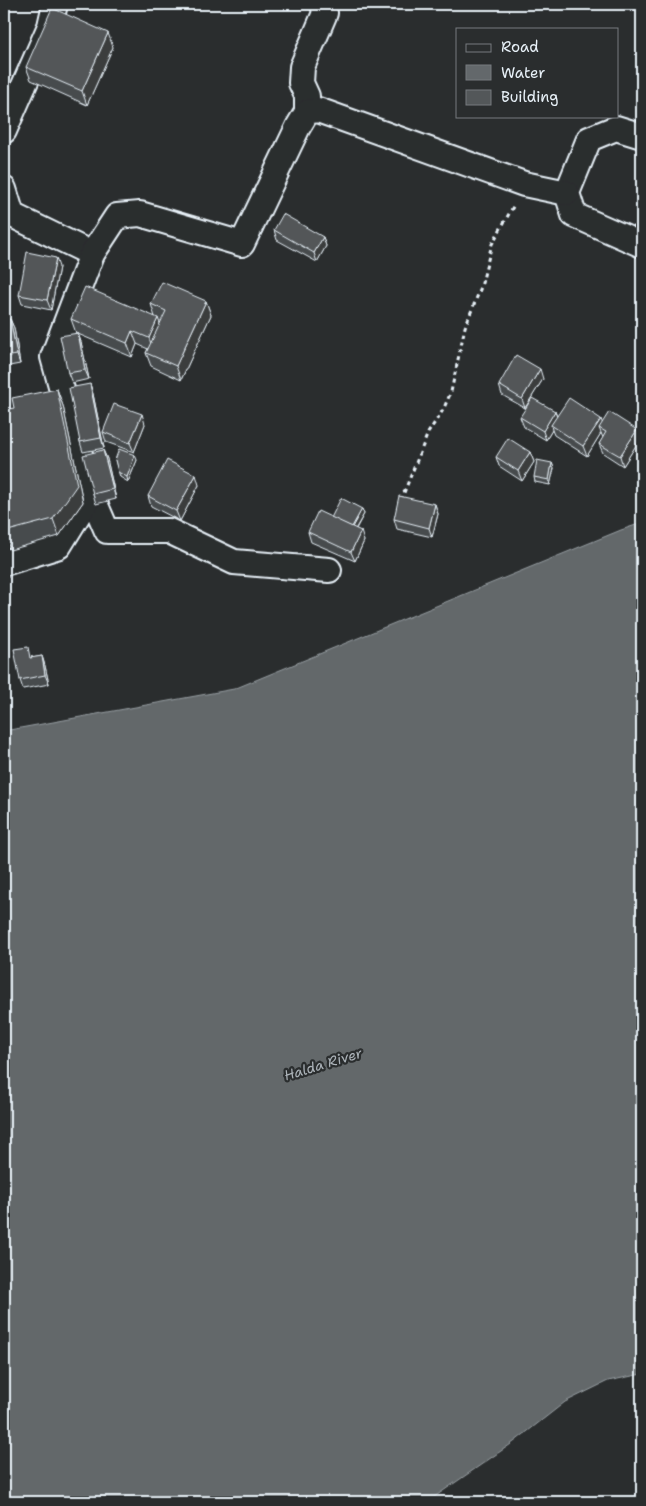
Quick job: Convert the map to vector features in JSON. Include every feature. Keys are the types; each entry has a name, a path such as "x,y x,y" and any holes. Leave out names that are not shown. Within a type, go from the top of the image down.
{"street":[{"path":"4,130 50,26 55,4"},
{"path":"323,4 325,13 302,67 301,83 306,96 307,112 242,244 140,214 117,216 92,254 53,357 92,494 107,531 169,531 234,562 329,570"},
{"path":"307,112 318,110 524,184 567,193"},
{"path":"642,136 616,128 589,139 567,193 574,215 642,246"},
{"path":"4,189 12,215 92,254"},
{"path":"4,563 59,546 92,494"}],"path":[{"path":"400,501 428,433 443,410 451,392 464,327 481,288 492,244 524,184"}],"water":[{"name":"Halda River","path":"642,523 642,1374 608,1381 565,1402 514,1442 427,1502 4,1502 4,731 234,689"}],"building":[{"path":"52,8 108,33 82,91 26,67"},
{"path":"283,214 323,237 314,253 274,230"},
{"path":"27,252 56,258 47,300 19,295"},
{"path":"162,282 206,301 176,366 146,353 166,311 151,304"},
{"path":"85,287 158,318 149,338 132,331 127,343 71,319"},
{"path":"10,319 17,355 4,357 4,320"},
{"path":"78,333 85,370 68,373 60,336"},
{"path":"516,355 540,369 522,399 499,385"},
{"path":"90,384 101,438 80,442 69,388"},
{"path":"57,389 77,485 53,519 4,532 4,410 14,408 12,398"},
{"path":"532,398 555,411 543,431 520,417"},
{"path":"569,398 601,419 583,446 551,425"},
{"path":"114,404 142,414 130,443 103,432"},
{"path":"609,412 637,430 620,456 599,444 606,432 599,428"},
{"path":"508,438 530,452 518,471 496,457"},
{"path":"119,449 135,455 127,477 118,472 115,460"},
{"path":"103,450 113,489 93,494 83,455"},
{"path":"167,460 196,475 176,511 148,496"},
{"path":"537,460 552,463 549,480 534,477"},
{"path":"399,496 435,504 429,528 394,519"},
{"path":"341,498 362,509 352,527 331,518"},
{"path":"318,511 361,531 351,552 308,532"},
{"path":"28,647 30,658 42,656 45,675 20,680 14,649"}]}
